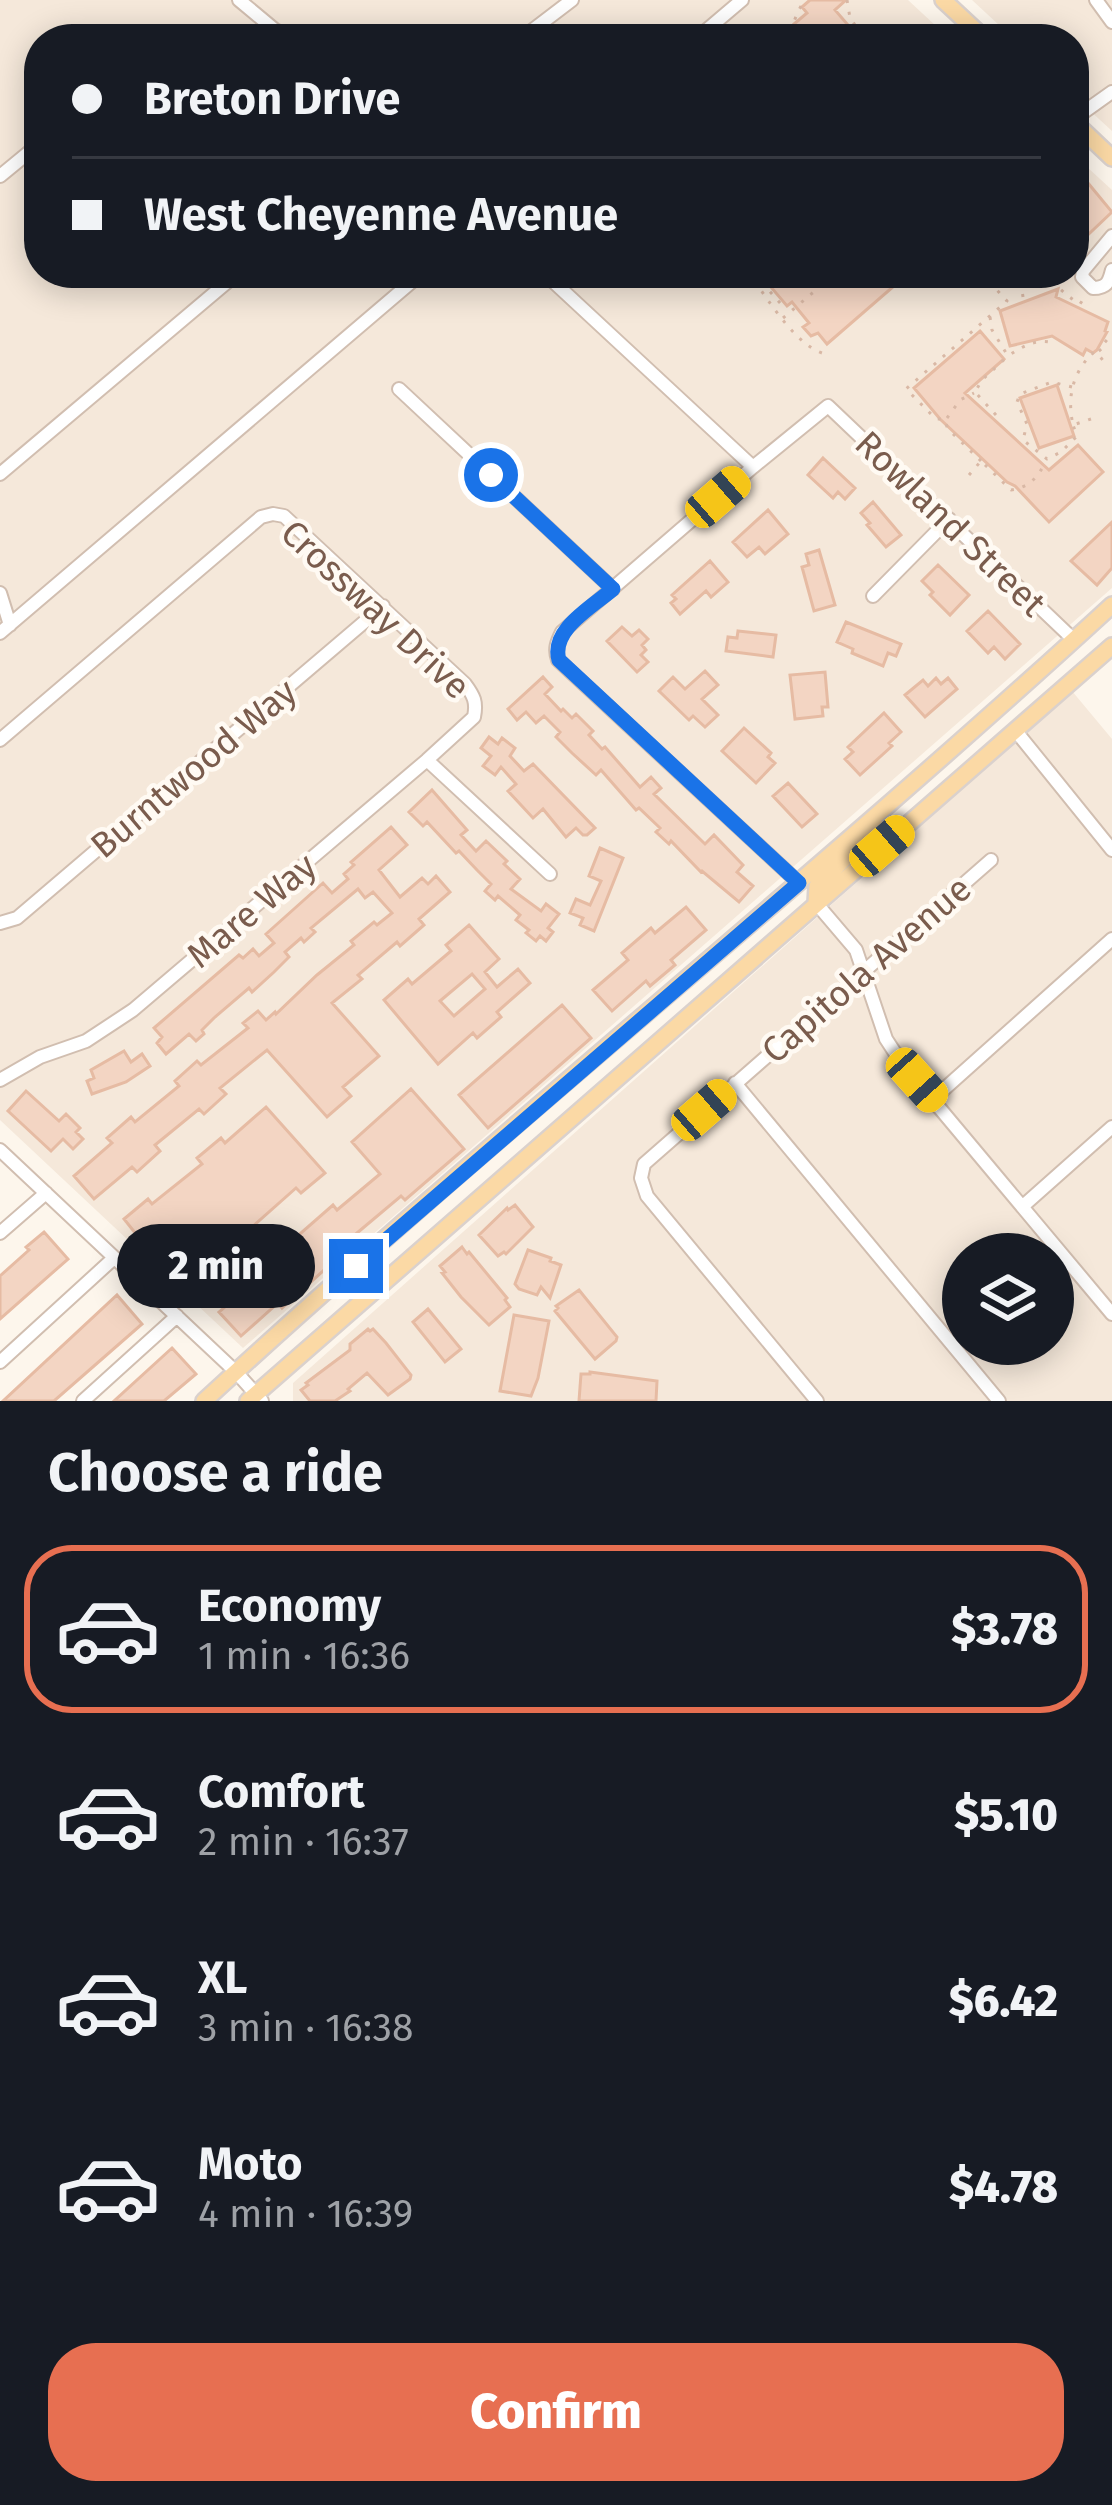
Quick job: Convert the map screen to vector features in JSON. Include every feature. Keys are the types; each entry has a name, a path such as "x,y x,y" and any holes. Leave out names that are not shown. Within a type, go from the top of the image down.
{"main road":[{"path":"943,0 969,24"},
{"path":"1089,135 1112,158"},
{"path":"204,1401 1112,605"},
{"path":"256,1398 1112,646"},
{"path":"816,903 817,886 905,800 916,779"},
{"path":"681,1020 695,1000 800,903 799,883"}],"street":[{"path":"540,24 572,0"},
{"path":"714,24 742,0"},
{"path":"1096,0 1112,22"},
{"path":"242,1 268,24"},
{"path":"0,176 24,156"},
{"path":"1089,258 1112,236"},
{"path":"1090,286 1101,288 1111,280"},
{"path":"0,474 220,288"},
{"path":"5,629 404,288"},
{"path":"560,288 753,467 562,632 555,653 799,883"},
{"path":"399,389 613,589"},
{"name":"Rowland Street","path":"753,467 828,406 1074,640"},
{"name":"Crossway Drive","path":"0,740 261,518 273,514 284,516 465,684 475,696 476,707"},
{"path":"873,596 950,519"},
{"path":"0,592 5,629"},
{"name":"Burntwood Way","path":"0,923 17,918 382,606"},
{"name":"Mare Way","path":"0,1080 86,1041 133,1010 427,760 474,717 476,707"},
{"path":"1015,730 1112,850"},
{"path":"427,760 550,874"},
{"name":"Capitola Avenue","path":"817,1401 647,1196 641,1178 644,1164 991,860"},
{"path":"816,903 856,950 886,1039 901,1062 1112,1314"},
{"path":"933,1099 1112,939"},
{"path":"735,1084 999,1401"},
{"path":"1023,1206 1112,1127"},
{"path":"0,1150 236,1372 256,1398"},
{"path":"0,1233 46,1193"},
{"path":"0,1362 114,1258"},
{"path":"83,1401 176,1316"}],"path":[{"path":"759,288 782,320 817,353 830,356"},
{"path":"767,288 781,304"},
{"path":"782,320 819,288"},
{"path":"945,420 936,419 906,389 1006,301 995,288"},
{"path":"1023,297 1024,288"},
{"path":"1058,288 1081,304 1089,288"},
{"path":"990,315 992,330 1008,356"},
{"path":"945,420 948,429 1011,490 1021,488 1077,436 1069,400 1072,387 1092,353 1100,360 1105,356 1099,349 1112,334"},
{"path":"945,420 1008,356 1039,341 1056,344"},
{"path":"1047,459 1024,440 1028,424 1017,397 1052,382 1072,387"},
{"path":"975,392 996,415"},
{"path":"1073,425 1091,418"},
{"path":"969,475 981,461"}],"shaded area":[{"path":"0,0 908,0 934,24 24,24 24,288 1089,288 1089,169 1112,190 1112,588 243,1348 0,1120"},
{"path":"972,0 1112,0 1112,131 1089,110 1089,24 998,24"},
{"path":"1072,691 1112,739 1112,1401 293,1401 293,1383"}],"building":[{"path":"810,0 846,0 835,10 847,24 794,24 807,13 802,7"},
{"path":"1089,184 1112,212 1089,234"},
{"path":"772,288 892,288 827,344 818,333 811,336 803,327 809,323 792,302 787,306"},
{"path":"1058,289 1056,297 1108,322 1097,350 1086,349 1083,355 1052,336 1010,346 1000,311"},
{"path":"980,331 1004,359 965,393 1049,470 1078,445 1103,472 1049,522 940,419 914,388"},
{"path":"1057,385 1074,436 1039,448 1020,398"},
{"path":"823,458 855,488 845,499 838,492 833,498 808,475"},
{"path":"873,502 901,535 886,547 861,513"},
{"path":"768,510 788,534 765,554 759,547 747,557 733,542"},
{"path":"1112,522 1112,568 1097,585 1071,561"},
{"path":"819,550 835,605 814,611 802,567 809,565 806,554"},
{"path":"710,561 728,582 711,597 706,591 680,614 671,603 676,599 672,595"},
{"path":"938,565 969,595 950,615 922,581"},
{"path":"988,611 1020,644 1005,659 994,647 988,653 967,631"},
{"path":"846,622 901,644 896,656 888,653 883,666 852,653 853,649 837,642"},
{"path":"622,627 632,636 639,630 648,639 641,655 648,662 637,672 607,641"},
{"path":"738,631 776,635 773,657 726,651 728,637 737,638"},
{"path":"705,671 718,685 702,699 718,715 705,727 693,716 689,720 659,691 673,677 685,689"},
{"path":"825,672 828,707 822,707 823,716 795,719 790,675"},
{"path":"543,677 552,687 545,694 561,711 572,718 576,714 593,731 589,735 640,787 651,777 661,788 654,794 705,844 714,835 743,865 737,872 753,886 739,902 656,832 660,828 636,810 601,770 596,775 572,753 544,716 536,723 526,712 517,720 508,709"},
{"path":"936,678 941,684 948,678 957,689 925,717 905,695 923,680 928,686"},
{"path":"884,713 901,732 860,775 845,759 853,752 848,747"},
{"path":"744,728 771,753 768,757 775,763 756,783 722,751"},
{"path":"489,737 498,744 502,738 515,748 510,756 524,771 533,764 595,828 583,835 576,828 566,837 543,809 533,818 508,791 516,784 501,767 495,775 483,766 491,756 481,748"},
{"path":"788,783 817,814 802,827 773,796"},
{"path":"432,790 467,830 461,835 476,851 486,841 507,861 504,864 520,879 511,889 541,911 546,904 559,914 548,928 553,932 546,941 540,936 536,941 526,933 529,930 516,920 520,915 485,891 491,884 427,822 423,826 409,812"},
{"path":"391,827 407,845 379,870 400,897 422,878 428,884 436,876 450,892 419,919 424,925 358,975 362,979 332,1003 379,1056 343,1087 351,1096 327,1117 267,1050 220,1088 226,1094 204,1114 199,1109 155,1145 160,1151 137,1172 132,1167 94,1199 74,1176 112,1143 107,1138 179,1086 175,1081 197,1061 201,1065 248,1028 243,1023 258,1011 266,1020 276,1014 354,945 351,941 392,913 373,892 365,898 358,889 311,928 315,932 304,942 301,938 285,952 289,957 252,992 249,988 215,1017 196,1041 189,1034 166,1054 154,1028 239,955 243,958 253,949 259,956 274,943 266,934 323,883 332,893 348,879 344,874 354,865 351,862"},
{"path":"600,848 623,858 594,931 580,925 583,918 570,913 576,899 590,905 601,881 589,876"},
{"path":"686,907 706,930 671,960 675,965 650,986 646,981 612,1011 593,990 628,960 622,953"},
{"path":"469,925 499,959 485,972 497,987 518,969 530,983 497,1012 501,1017 477,1038 473,1033 438,1064 384,1000 408,979 412,984 451,951 446,945","holes":["472,974 485,989 454,1016 440,1001"]},
{"path":"562,1005 591,1038 488,1128 459,1095"},
{"path":"124,1051 131,1062 142,1054 150,1066 126,1082 92,1094 87,1081 94,1078 91,1070"},
{"path":"411,1089 464,1149 405,1200 401,1196 357,1233 282,1308 278,1303 241,1336 219,1312 257,1279 253,1275 333,1205 337,1210 380,1174 352,1142"},
{"path":"26,1091 59,1121 66,1114 80,1128 76,1132 83,1139 73,1149 63,1139 51,1151 8,1111"},
{"path":"266,1107 325,1173 301,1193 296,1188 251,1228 255,1232 232,1253 228,1248 188,1282 158,1249 152,1254 124,1219 148,1199 152,1204 202,1164 197,1158 221,1138 225,1143"},
{"path":"515,1205 533,1227 498,1256 479,1235"},
{"path":"44,1232 68,1259 0,1319 0,1276"},
{"path":"462,1247 507,1298 510,1307 489,1325 442,1273 440,1266"},
{"path":"528,1250 561,1265 550,1298 541,1287 537,1295 515,1284"},
{"path":"579,1290 617,1337 595,1359 555,1311"},
{"path":"117,1295 142,1324 54,1401 3,1401"},
{"path":"428,1309 461,1349 445,1362 413,1322"},
{"path":"514,1315 549,1321 531,1396 500,1391"},
{"path":"368,1329 386,1343 410,1379 388,1395 367,1373 335,1401 310,1401 301,1390 306,1383 350,1350 350,1344"},
{"path":"172,1348 196,1374 164,1401 114,1401"},
{"path":"581,1374 657,1381 656,1401 579,1401"}],"route":[{"path":"356,1266 799,883 559,660 556,643 562,632 613,589 491,475"}]}
